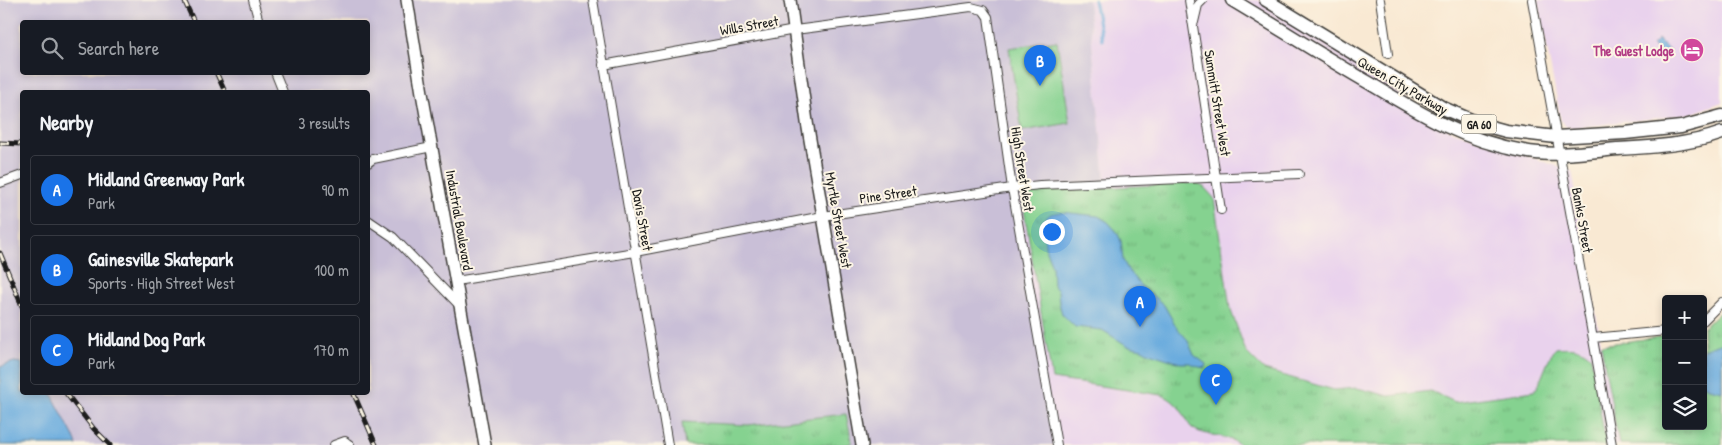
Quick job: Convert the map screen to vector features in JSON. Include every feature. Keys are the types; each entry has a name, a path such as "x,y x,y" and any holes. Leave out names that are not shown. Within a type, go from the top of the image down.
{"main road":[{"name":"Queen City Parkway","path":"1232,0 1344,68 1453,130 1481,141 1525,152 1559,154 1686,142 1722,133"},
{"name":"Queen City Parkway","path":"1266,0 1373,65 1407,88 1454,114 1506,131 1556,137 1681,128 1722,116"}],"street":[{"path":"252,0 258,20"},
{"name":"Industrial Boulevard","path":"407,0 486,445"},
{"name":"Davis Street","path":"593,0 668,445"},
{"name":"Myrtle Street West","path":"790,0 807,122 862,445"},
{"name":"Summitt Street West","path":"1189,0 1221,210"},
{"path":"1194,26 1198,5 1203,0"},
{"path":"1380,0 1388,54"},
{"name":"Banks Street","path":"1532,0 1612,445"},
{"name":"High Street West","path":"960,8 971,7 983,10 988,17 1012,188 1057,445"},
{"name":"Wills Street","path":"603,64 795,30 960,8"},
{"path":"276,75 282,90"},
{"path":"370,161 373,159 432,147"},
{"name":"Pine Street","path":"456,281 635,252 823,216 1012,188 1040,185 1299,174"},
{"path":"0,183 20,176"},
{"path":"370,221 393,237 460,306"},
{"path":"1707,317 1722,302"},
{"path":"1593,338 1662,331"},
{"path":"334,445 345,441 350,445"}],"shaded area":[{"path":"0,0 1088,0 1105,182 1013,188 1057,445 0,445"},
{"path":"1088,0 1258,0 1324,41 1450,130 1572,171 1601,344 1662,336 1662,430 1707,430 1707,324 1722,310 1722,445 1057,445 1012,188 1105,181"},
{"path":"1538,0 1722,0 1722,102 1690,114 1572,128 1565,126 1561,121"}],"green space":[{"path":"1057,41 1070,123 1022,131 1009,48"},
{"path":"1195,183 1204,187 1214,198 1230,308 1246,352 1264,370 1334,390 1357,388 1389,396 1431,391 1455,402 1534,391 1538,386 1552,352 1556,348 1575,348 1587,353 1591,357 1606,445 1240,445 1228,439 1195,430 1190,426 1181,410 1162,395 1052,379 1021,192"},
{"path":"1722,310 1722,445 1619,444 1601,345 1662,337 1662,430 1707,430 1707,324"},
{"path":"846,414 852,442 847,445 685,445 682,422 748,425"}],"water":[{"path":"1658,39 1670,52 1664,58 1652,45"},
{"path":"1062,212 1098,216 1108,222 1117,232 1121,241 1123,260 1128,270 1139,284 1164,305 1177,328 1187,339 1194,355 1206,364 1205,368 1190,363 1180,363 1128,346 1102,330 1075,327 1062,314 1058,291 1053,285 1052,266 1046,251 1043,221 1051,214"},
{"path":"1722,343 1722,391 1707,387 1707,349"},
{"path":"14,362 20,363 20,395 52,395 77,445 0,445 0,367"}],"waterway":[{"path":"1094,0 1102,40"}],"railway":[{"path":"184,0 193,20"},
{"path":"217,75 224,90"},
{"path":"0,143 20,144"},
{"path":"0,253 20,301"},
{"path":"67,395 94,429 110,445"},
{"path":"354,395 376,445"}],"place":[{"name":"The Guest Lodge","path":"1692,50"},
{"name":"Gainesville Skatepark","path":"1040,86"},
{"name":"Midland Greenway Park","path":"1140,327"},
{"name":"Midland Dog Park","path":"1216,405"}]}
